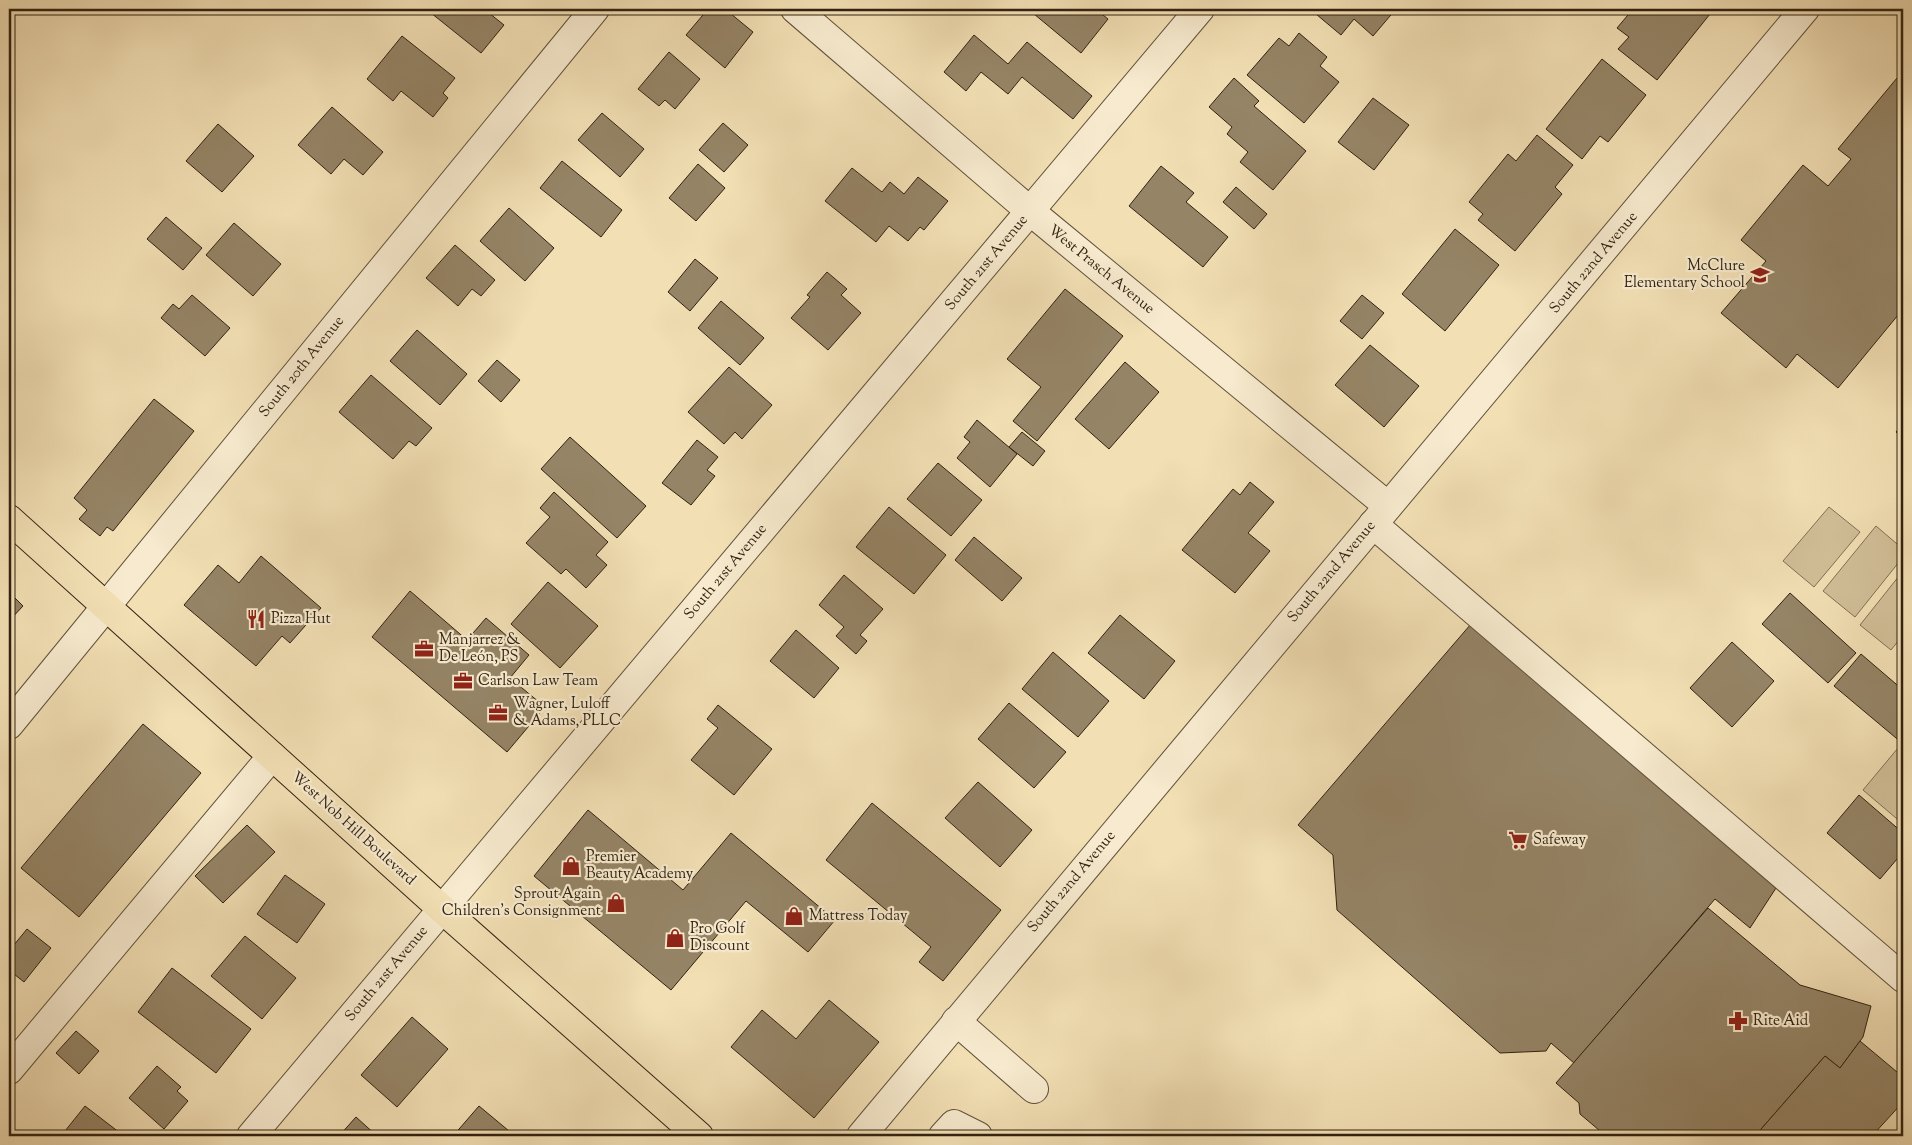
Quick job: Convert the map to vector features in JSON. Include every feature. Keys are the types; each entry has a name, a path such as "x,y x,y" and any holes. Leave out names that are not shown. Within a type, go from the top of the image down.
{"main road":[{"name":"West Nob Hill Boulevard","path":"9,519 442,909 699,1136"}],"street":[{"name":"South 20th Avenue","path":"9,725 595,9"},
{"name":"West Prasch Avenue","path":"796,9 1381,515 1903,978"},
{"name":"South 21st Avenue","path":"251,1136 1200,9"},
{"name":"South 22nd Avenue","path":"861,1136 1163,772 1579,282 1805,9"},
{"path":"9,1070 272,756"},
{"path":"956,1021 1034,1089"},
{"path":"943,1136 954,1124 978,1136"}],"shaded area":[{"path":"1829,507 1860,532 1814,587 1783,561"},
{"path":"1876,526 1903,549 1903,557 1855,617 1823,591"},
{"path":"1903,571 1903,635 1891,650 1860,625"},
{"path":"1903,742 1903,824 1863,790"}],"building":[{"path":"426,9 484,9 504,25 481,53"},
{"path":"708,9 725,9 753,32 725,68 686,35"},
{"path":"1028,9 1099,9 1098,11 1108,19 1081,53"},
{"path":"1310,9 1396,9 1373,36 1354,19 1341,35"},
{"path":"1633,9 1714,9 1657,80 1618,49 1629,37 1617,28"},
{"path":"1299,33 1327,57 1320,66 1339,82 1304,123 1247,75 1279,38 1289,46"},
{"path":"974,35 1008,64 1027,42 1092,96 1073,119 1022,77 1008,94 981,72 966,91 944,72"},
{"path":"402,36 455,78 443,93 448,98 433,117 401,91 393,101 367,79"},
{"path":"669,52 700,79 675,109 665,100 659,106 638,89"},
{"path":"1602,59 1646,95 1608,142 1600,136 1582,159 1546,129"},
{"path":"1234,78 1259,101 1254,106 1306,151 1273,190 1240,162 1248,152 1227,134 1232,127 1209,107"},
{"path":"1897,78 1903,83 1903,309 1838,388 1797,354 1786,368 1721,313 1766,261 1741,240 1803,165 1828,186 1851,159 1838,149"},
{"path":"1373,98 1409,125 1374,170 1338,142"},
{"path":"332,107 383,152 363,175 344,159 331,174 298,145"},
{"path":"602,113 644,149 620,177 578,140"},
{"path":"723,123 748,145 724,172 699,150"},
{"path":"218,124 254,156 222,192 186,161"},
{"path":"1537,135 1573,165 1555,187 1562,194 1515,251 1478,220 1483,214 1469,202 1508,154 1516,161"},
{"path":"562,161 622,210 601,237 540,188"},
{"path":"698,164 725,188 696,221 669,198"},
{"path":"1161,166 1194,193 1186,202 1228,237 1203,267 1129,206"},
{"path":"852,168 882,192 890,182 904,194 918,177 948,201 924,230 920,227 908,241 889,226 876,242 825,201"},
{"path":"1236,187 1267,214 1254,229 1223,202"},
{"path":"509,208 554,248 525,281 480,241"},
{"path":"166,217 202,248 183,270 147,239"},
{"path":"234,223 281,264 253,296 206,255"},
{"path":"1455,229 1499,265 1445,331 1402,294"},
{"path":"455,245 495,280 481,296 472,289 458,306 426,278"},
{"path":"695,259 718,278 690,311 668,292"},
{"path":"827,272 847,289 841,295 861,313 828,350 791,318 810,297 807,295"},
{"path":"1065,289 1123,336 1037,441 1013,421 1041,387 1007,359"},
{"path":"192,295 230,328 205,356 161,318 173,304 179,309"},
{"path":"1362,295 1384,313 1362,339 1340,321"},
{"path":"721,301 764,338 740,365 698,328"},
{"path":"417,330 467,374 440,405 390,361"},
{"path":"1370,345 1419,386 1384,427 1335,385"},
{"path":"497,360 520,380 501,402 478,381"},
{"path":"1125,362 1159,392 1109,449 1075,419"},
{"path":"729,367 772,405 742,439 735,432 724,444 688,412"},
{"path":"371,375 432,428 416,446 409,441 393,459 339,412"},
{"path":"154,399 194,431 113,531 107,527 100,536 79,519 87,510 74,498"},
{"path":"977,420 1017,454 990,487 957,458 970,442 964,437"},
{"path":"1903,424 1903,438 1896,432"},
{"path":"1022,432 1045,451 1033,466 1009,447"},
{"path":"570,437 646,506 617,538 541,469"},
{"path":"697,440 718,457 707,470 715,476 691,505 662,483"},
{"path":"938,463 982,500 951,536 907,499"},
{"path":"1250,482 1274,502 1248,533 1270,551 1235,593 1182,550 1233,489 1240,495"},
{"path":"554,492 608,542 596,555 607,565 586,588 566,569 561,574 526,543 550,517 540,508"},
{"path":"889,507 946,555 914,594 856,547"},
{"path":"974,537 1022,578 1002,601 955,560"},
{"name":"Pizza Hut","path":"261,556 321,608 290,643 282,636 256,666 184,605 218,565 239,583"},
{"path":"844,575 883,609 860,635 867,641 856,654 836,636 844,627 819,605"},
{"path":"548,582 598,626 560,668 511,624"},
{"path":"410,591 467,640 486,618 529,655 510,678 545,707 507,752 372,637"},
{"path":"9,592 23,606 9,621"},
{"path":"1790,593 1856,653 1828,683 1762,624"},
{"path":"1120,615 1175,661 1144,699 1088,653"},
{"name":"Safeway","path":"1471,624 1776,888 1750,928 1715,899 1574,1063 1551,1043 1546,1051 1500,1053 1337,910 1333,855 1298,825"},
{"path":"796,630 839,668 814,698 770,661"},
{"path":"1732,642 1774,681 1732,727 1690,688"},
{"path":"1053,652 1109,701 1078,737 1022,689"},
{"path":"1861,654 1903,690 1902,743 1834,686"},
{"path":"1009,703 1066,752 1034,788 978,739"},
{"path":"718,705 772,749 734,795 691,760 718,728 707,719"},
{"path":"143,724 201,773 79,917 21,868"},
{"path":"978,782 1032,830 1000,867 945,818"},
{"path":"1859,795 1903,833 1903,852 1880,879 1827,833"},
{"path":"872,803 1001,910 943,981 919,962 931,947 826,860"},
{"path":"588,810 683,890 731,833 835,920 808,952 746,901 671,990 534,876"},
{"path":"247,825 275,852 223,903 195,876"},
{"path":"285,875 325,904 297,943 257,914"},
{"name":"Rite Aid","path":"1708,908 1800,985 1871,1006 1863,1037 1840,1068 1825,1056 1755,1136 1606,1136 1580,1114 1579,1103 1556,1083"},
{"path":"27,929 51,948 24,982 9,970 9,951"},
{"path":"245,936 296,978 262,1019 211,976"},
{"path":"172,968 251,1029 216,1073 138,1012"},
{"path":"829,1000 879,1042 814,1118 731,1047 762,1010 796,1039"},
{"path":"412,1017 448,1049 397,1107 361,1075"},
{"path":"76,1031 99,1051 79,1074 56,1053"},
{"path":"1860,1041 1903,1077 1903,1102 1872,1136 1755,1136 1825,1056 1840,1068"},
{"path":"157,1066 181,1087 177,1091 188,1101 164,1129 129,1098"},
{"path":"85,1106 124,1136 61,1136"},
{"path":"479,1106 515,1136 453,1136"},
{"path":"356,1117 377,1136 339,1136"}],"place":[{"name":"McClure Elementary School","path":"1760,275"},
{"name":"Pizza Hut","path":"256,619"},
{"name":"Manjarrez & De León, PS","path":"424,649"},
{"name":"Carlson Law Team","path":"463,681"},
{"name":"Wagner, Luloff & Adams, PLLC","path":"498,713"},
{"name":"Safeway","path":"1518,840"},
{"name":"Premier Beauty Academy","path":"571,866"},
{"name":"Sprout Again Children's Consignment","path":"616,903"},
{"name":"Mattress Today","path":"794,916"},
{"name":"Pro Golf Discount","path":"675,938"},
{"name":"Rite Aid","path":"1738,1021"}]}
